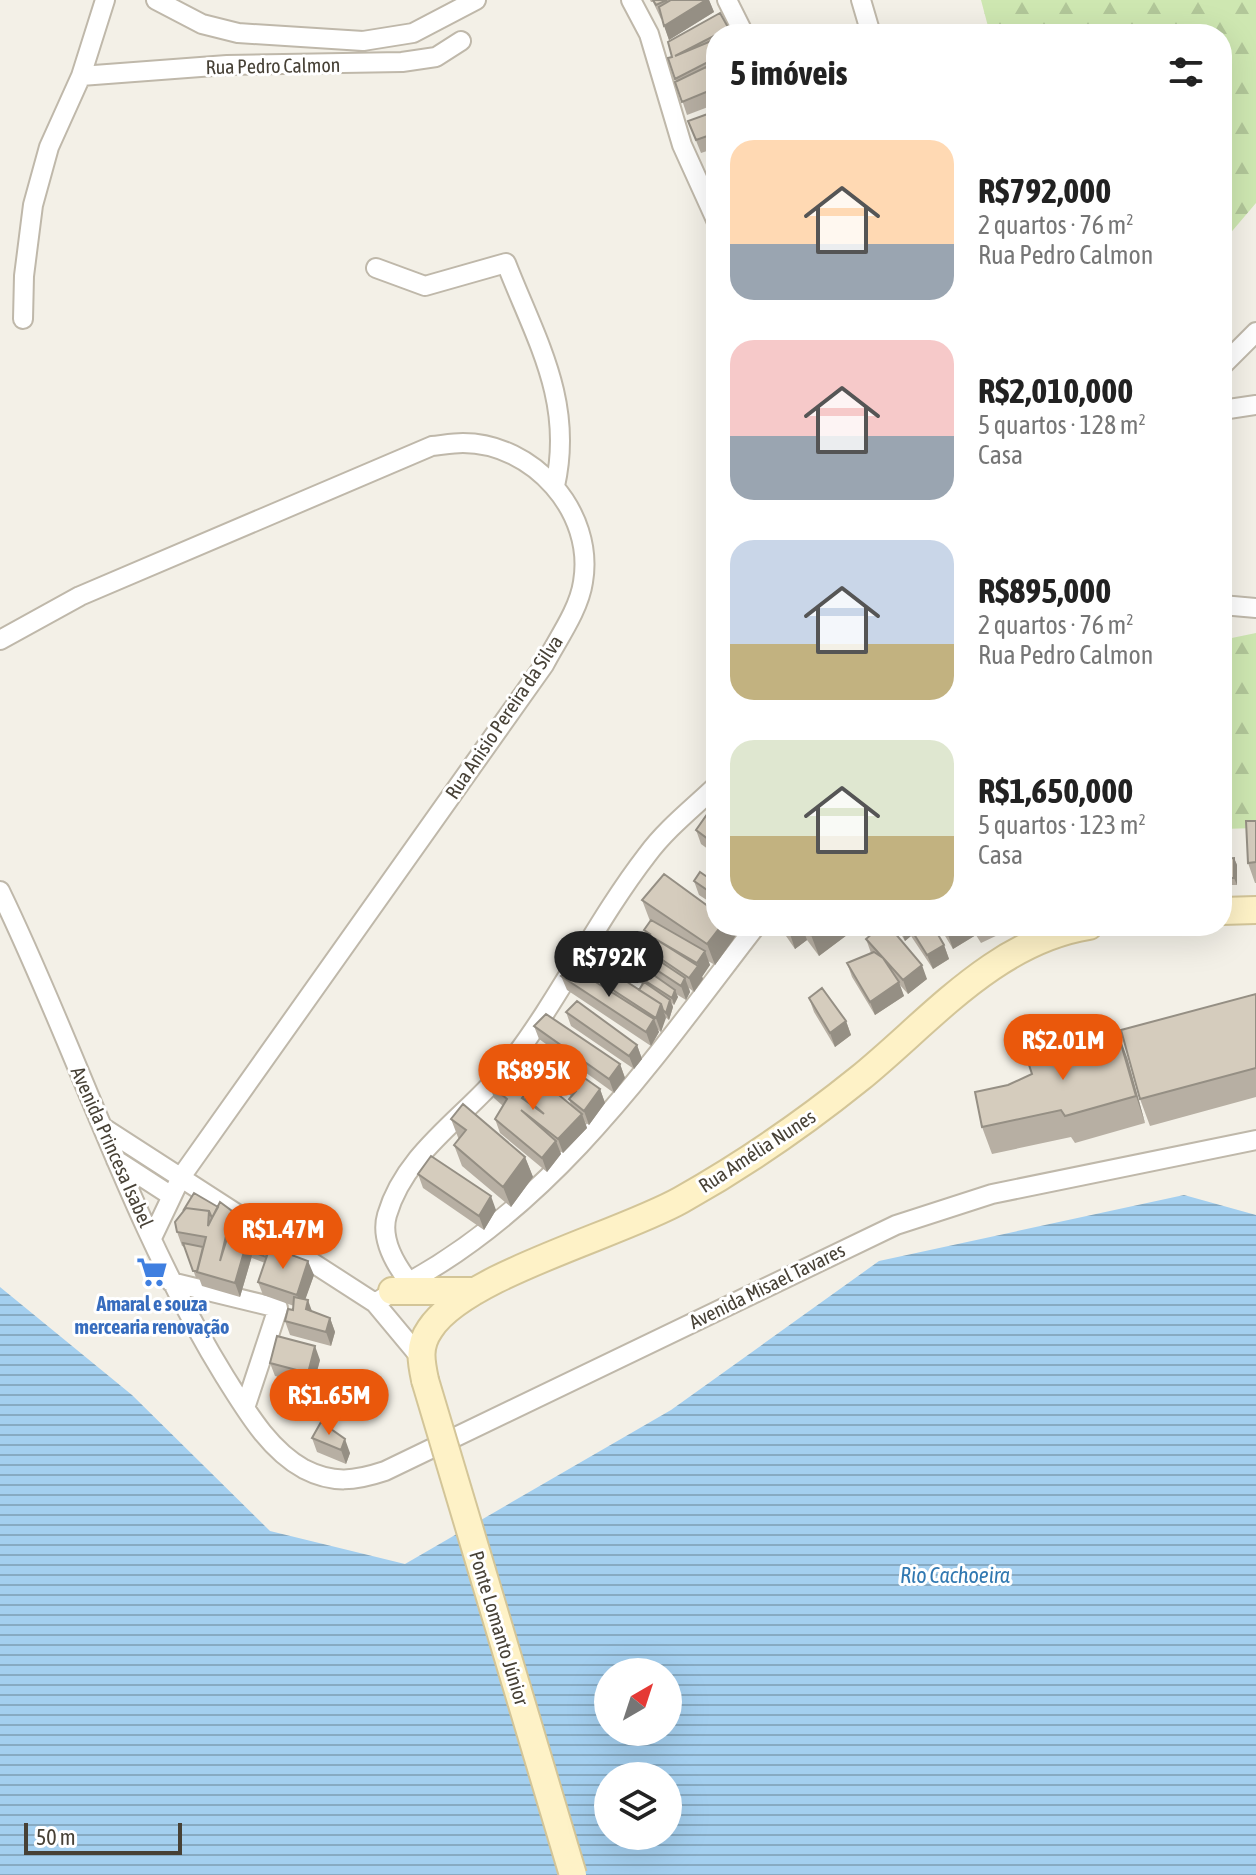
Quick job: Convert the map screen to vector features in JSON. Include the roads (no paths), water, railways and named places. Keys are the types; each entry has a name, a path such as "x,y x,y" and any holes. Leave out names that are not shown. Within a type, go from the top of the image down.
{"main road":[{"path":"1232,911 1256,910"},
{"name":"Rua Amélia Nunes","path":"423,1369 429,1329 443,1313 475,1291 661,1211 728,1173 791,1133 976,978 1020,949 1059,936"},
{"path":"392,1292 475,1291"},
{"name":"Ponte Lomanto Júnior","path":"423,1369 573,1875"}],"street":[{"path":"23,319 24,276 33,205 49,147 81,76 105,0"},
{"name":"Rua Pedro Calmon","path":"156,0 189,19 238,33 363,41 413,33 476,0"},
{"path":"631,0 649,34 682,145 706,198"},
{"path":"727,0 739,24"},
{"path":"861,0 868,24"},
{"name":"Rua Pedro Calmon","path":"81,76 227,65 402,62 436,57 461,41"},
{"path":"376,268 425,286 506,263 560,401 562,440 555,486"},
{"path":"1232,356 1256,332"},
{"path":"1232,408 1256,405"},
{"name":"Rua Anisio Pereira da Silva","path":"0,640 80,596 432,446 464,442 496,449 526,463 555,486 575,514 584,546 583,585 544,665 181,1177 152,1238"},
{"path":"1232,606 1256,608"},
{"path":"423,1369 392,1292 396,1265 387,1241 386,1218 399,1187 416,1159 508,1065 646,855 706,796"},
{"name":"Avenida Princesa Isabel","path":"0,891 171,1282 245,1408 278,1449 301,1467"},
{"path":"392,1292 471,1245 514,1211 598,1127 748,936"},
{"path":"104,1128 181,1177 392,1292"},
{"name":"Avenida Misael Tavares","path":"301,1467 328,1480 355,1481 385,1471 896,1225 992,1194 1256,1140"},
{"path":"116,1160 170,1195"},
{"path":"171,1282 278,1308 245,1408"}],"water":[{"name":"Rio Cachoeira","path":"1184,1195 1256,1215 1256,1875 0,1875 0,1287 132,1395 270,1531 405,1564 671,1410 879,1261"}],"place":[{"name":"Amaral e souza mercearia renovação","path":"152,1272"}]}
